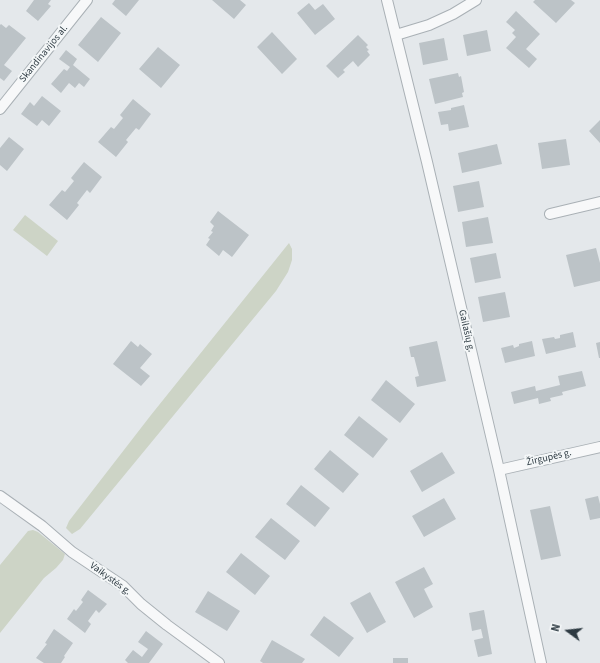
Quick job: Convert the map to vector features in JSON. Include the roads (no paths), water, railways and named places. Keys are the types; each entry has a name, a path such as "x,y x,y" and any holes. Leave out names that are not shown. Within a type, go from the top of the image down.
{"street":[{"name":"Skandinavijos al.","path":"0,109 87,0"},
{"name":"Gailašių g.","path":"387,0 499,470 541,663"},
{"path":"396,35 429,25 453,14 476,0"},
{"path":"550,214 600,202"},
{"name":"Žirgupės g.","path":"499,470 600,447"},
{"name":"Vaikystės g.","path":"0,496 42,526 72,552 122,586 167,625 219,663"}]}
